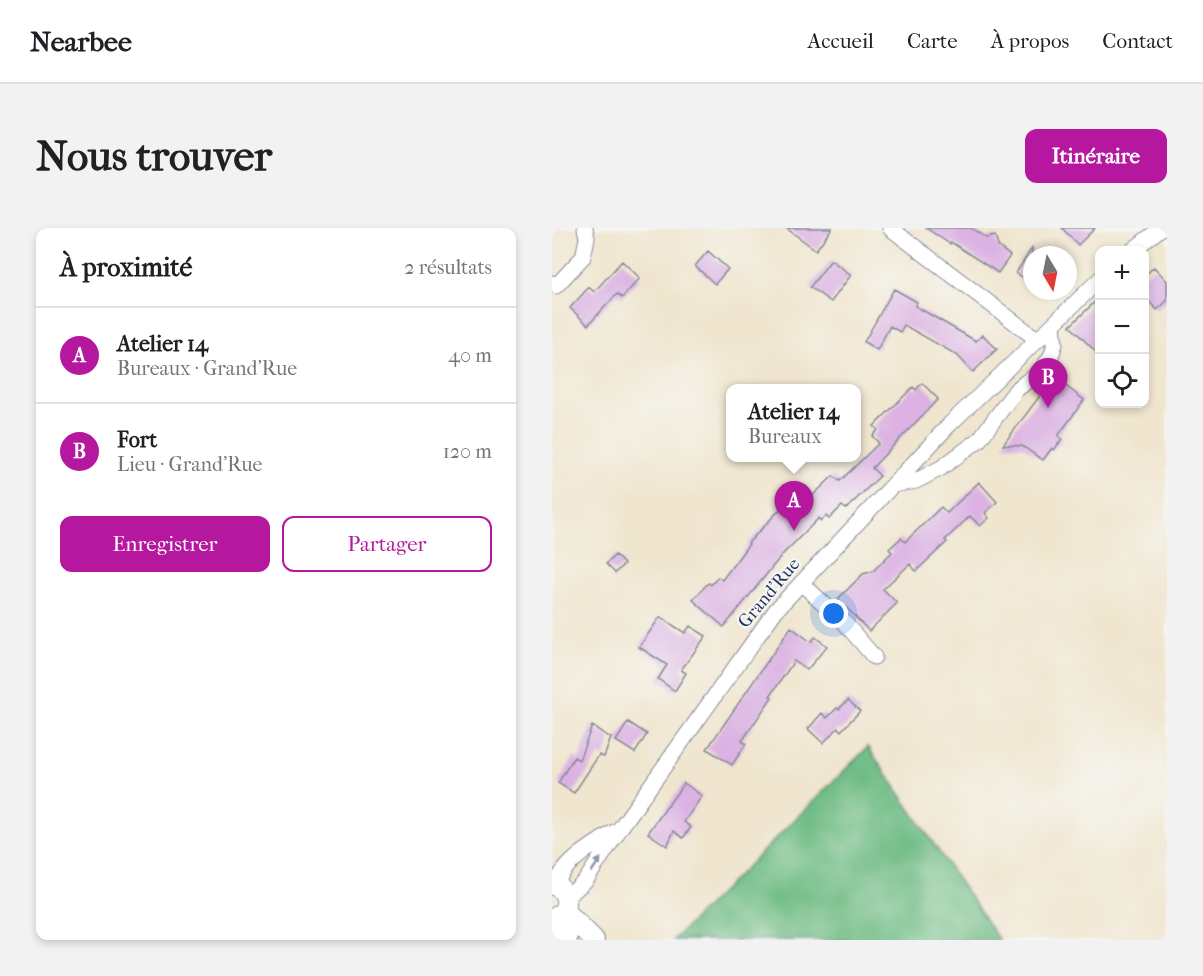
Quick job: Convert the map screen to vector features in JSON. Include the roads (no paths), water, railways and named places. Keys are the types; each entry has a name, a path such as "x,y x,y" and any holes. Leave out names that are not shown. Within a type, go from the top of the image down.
{"main road":[{"path":"558,903 561,932 567,940"},
{"path":"558,903 594,940"}],"street":[{"path":"552,283 556,286 583,257 587,238 585,228"},
{"path":"890,228 1038,340"},
{"path":"1138,246 1161,228"},
{"name":"Grand'Rue","path":"558,903 586,880 621,827 776,610 950,424 1095,284"},
{"path":"894,485 916,481 941,468 979,440 1016,390 1039,374 1051,356 1055,344 1053,325"},
{"path":"801,583 843,621 874,657"},
{"name":"Grand'Rue","path":"558,903 557,879 575,858 621,827"}],"place":[{"name":"Fort","path":"1048,408"},
{"name":"Atelier 14","path":"794,531"}]}
